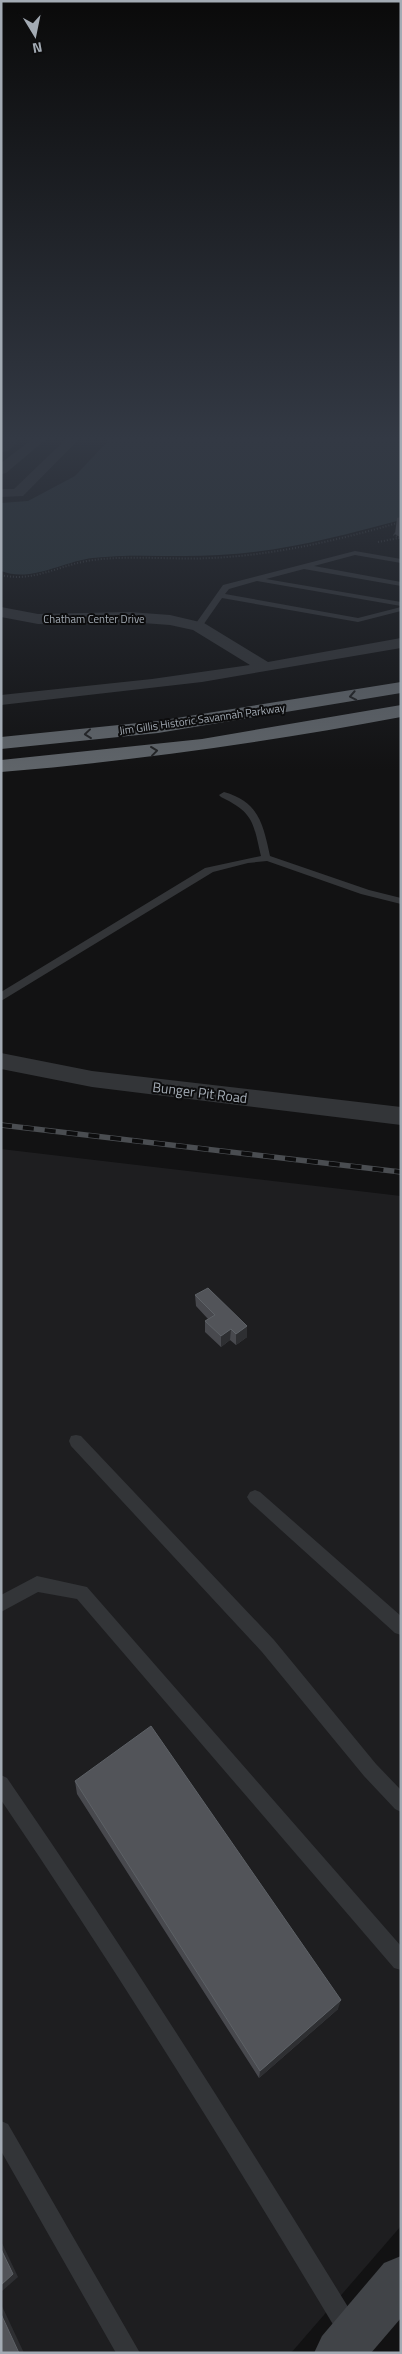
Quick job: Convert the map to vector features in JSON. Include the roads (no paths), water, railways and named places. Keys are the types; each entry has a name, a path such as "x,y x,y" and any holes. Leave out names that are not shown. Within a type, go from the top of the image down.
{"highway":[{"name":"Jim Gillis Historic Savannah Parkway","path":"1,743 158,727 401,687"},
{"name":"Jim Gillis Historic Savannah Parkway","path":"1,766 99,758 209,743 292,731 401,711"}],"street":[{"name":"Chatham Center Drive","path":"1,612 38,619 128,617 170,620 198,626 264,668"},
{"path":"1,700 74,694 264,668 401,643"},
{"name":"Bunger Pit Road","path":"1,1061 92,1079 401,1116"},
{"path":"346,2345 401,2280"}],"lane":[{"path":"198,626 226,587 355,553 401,561"},
{"path":"303,567 401,584"},
{"path":"255,579 401,604"},
{"path":"220,595 358,620 401,608"},
{"path":"224,795 241,802 255,814 266,858"},
{"path":"1,997 209,870 248,860 266,858 365,892 401,901"},
{"path":"76,1440 268,1646 370,1770 401,1802"},
{"path":"255,1497 401,1627"},
{"path":"1,1604 37,1584 81,1592 401,1960"},
{"path":"1,1784 48,1852 226,2126 346,2345"},
{"path":"1,2131 129,2353"}],"railway":[{"path":"1,1125 401,1172"}]}
